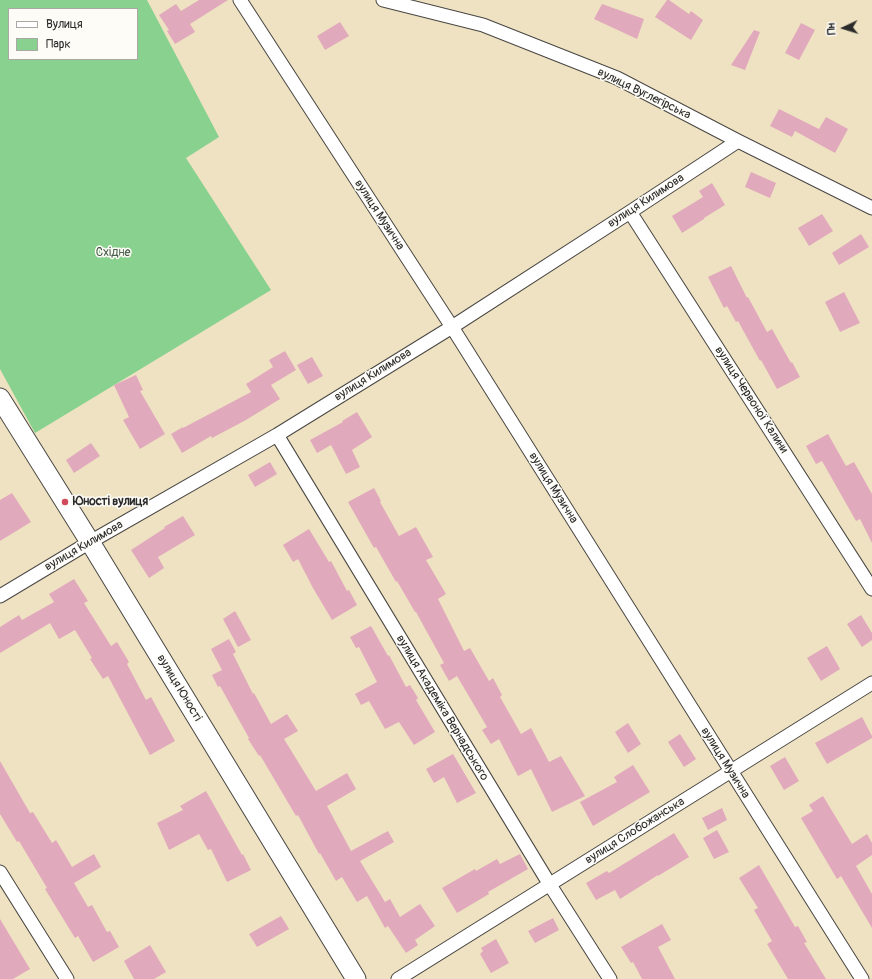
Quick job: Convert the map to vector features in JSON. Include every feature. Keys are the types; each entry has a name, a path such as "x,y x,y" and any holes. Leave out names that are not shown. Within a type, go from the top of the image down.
{"street":[{"name":"вулиця Музична","path":"240,0 452,326 862,979"},
{"name":"вулиця Вуглегірська","path":"383,0 483,25 616,78 872,208"},
{"name":"вулиця Килимова","path":"0,596 90,542 277,435 452,326 738,141"},
{"name":"вулиця Червоної Калини","path":"630,212 872,589"},
{"name":"вулиця Юності","path":"0,398 90,542 356,979"},
{"name":"вулиця Академіка Вернадського","path":"277,435 550,885 610,979"},
{"name":"вулиця Слобожанська","path":"398,979 872,683"},
{"path":"0,872 67,979"}],"green space":[{"name":"Східне","path":"0,0 147,0 219,137 186,158 271,290 35,433 0,369"}],"building":[{"path":"199,0 228,0 190,24 195,32 175,44 167,31 169,30 159,15 176,4 181,11"},
{"path":"667,0 689,14 691,11 703,20 691,40 655,17"},
{"path":"602,4 644,19 637,39 594,19"},
{"path":"340,22 349,36 325,50 317,36"},
{"path":"801,23 815,30 799,60 785,53"},
{"path":"754,30 760,32 745,70 731,65"},
{"path":"779,109 819,129 826,117 848,129 835,153 795,131 792,137 770,126"},
{"path":"751,172 776,183 770,198 745,187"},
{"path":"712,183 725,205 682,233 672,216 703,197 699,191"},
{"path":"822,214 833,231 809,246 798,228"},
{"path":"861,234 869,247 839,265 832,253"},
{"path":"731,266 747,298 748,297 767,332 772,329 800,377 777,389 738,321 736,322 727,306 724,308 708,277"},
{"path":"844,292 860,323 840,332 825,302"},
{"path":"285,351 296,370 271,385 280,399 246,420 212,438 211,436 182,453 171,434 251,392 246,384 273,367 269,360"},
{"path":"312,357 323,376 308,384 297,365"},
{"path":"136,375 143,390 140,391 165,434 140,449 123,420 129,417 114,385"},
{"path":"357,412 372,437 352,450 360,467 346,474 331,445 317,453 310,440 343,422 342,421"},
{"path":"828,434 846,466 854,462 872,494 872,543 860,519 856,521 822,461 816,464 806,446"},
{"path":"91,443 100,456 74,473 66,460"},
{"path":"270,462 277,474 255,487 248,475"},
{"path":"374,488 399,536 416,527 433,557 426,560 446,594 438,599 464,651 470,648 489,681 493,678 502,695 500,697 521,734 531,728 549,762 561,756 585,796 552,812 531,769 518,776 499,739 491,744 482,730 487,727 457,676 449,681 440,665 444,663 416,612 397,581 396,582 376,547 374,548 348,502"},
{"path":"12,493 31,522 0,541 0,500"},
{"path":"183,516 195,535 158,557 164,568 149,578 131,550"},
{"path":"309,529 329,562 331,561 347,591 349,590 357,605 332,620 298,559 293,562 283,545"},
{"path":"74,579 88,601 84,603 111,646 117,642 129,662 127,664 146,700 151,697 175,741 150,755 108,676 103,679 90,659 92,658 75,630 59,639 50,623 0,653 0,627 19,615 22,620 54,602 49,594"},
{"path":"235,611 251,640 238,647 223,619"},
{"path":"861,615 872,633 872,640 862,647 847,624"},
{"path":"371,626 406,687 410,685 418,698 416,700 435,732 414,745 399,722 385,729 369,701 361,705 355,694 377,682 359,647 356,648 350,637"},
{"path":"229,639 236,652 233,654 253,694 254,693 271,724 287,714 298,731 284,739 316,791 347,773 356,789 327,806 351,851 388,831 394,842 360,861 385,902 390,899 400,917 420,904 435,926 415,940 418,945 406,953 388,926 385,928 367,896 357,902 342,877 336,881 320,853 319,854 298,815 296,816 260,755 259,756 248,739 249,738 220,686 218,687 212,675 222,670 211,649"},
{"path":"827,646 840,669 821,681 807,658"},
{"path":"862,717 872,738 827,764 815,743"},
{"path":"628,723 641,744 628,753 615,732"},
{"path":"680,734 696,759 684,767 668,742"},
{"path":"453,754 476,793 457,803 444,777 434,783 426,769"},
{"path":"785,757 799,781 784,790 770,766"},
{"path":"0,761 30,813 33,812 52,843 56,840 72,867 94,854 101,867 74,883 88,907 92,905 107,932 110,931 119,947 93,962 78,936 75,938 45,889 47,888 19,841 17,842 0,814"},
{"path":"633,765 650,792 593,826 580,802 617,782 614,777"},
{"path":"206,791 251,870 227,882 211,849 208,850 199,834 169,850 157,823 183,810 180,806"},
{"path":"823,796 852,844 867,834 872,843 872,855 856,866 872,894 872,928 841,876 837,879 801,818 813,811 809,805"},
{"path":"722,808 727,820 708,830 702,818"},
{"path":"717,830 729,852 714,859 703,838"},
{"path":"674,833 689,857 620,899 615,890 596,900 586,883 607,871 609,873"},
{"path":"520,854 528,869 488,892 489,894 457,913 442,888 475,869 476,871 497,859 500,864"},
{"path":"759,865 795,927 798,926 807,942 804,943 826,979 788,979 767,944 772,941 754,910 758,908 739,878"},
{"path":"281,916 289,929 257,947 249,934"},
{"path":"553,918 559,930 535,943 528,931"},
{"path":"0,919 30,969 13,979 0,979"},
{"path":"662,924 671,940 658,947 675,979 642,979 633,962 631,963 621,947"},
{"path":"496,939 509,963 491,973 480,954 483,951 481,948"},
{"path":"150,945 166,972 154,979 134,979 124,961"}],"place":[{"name":"Юності вулиця","path":"65,502"}]}
